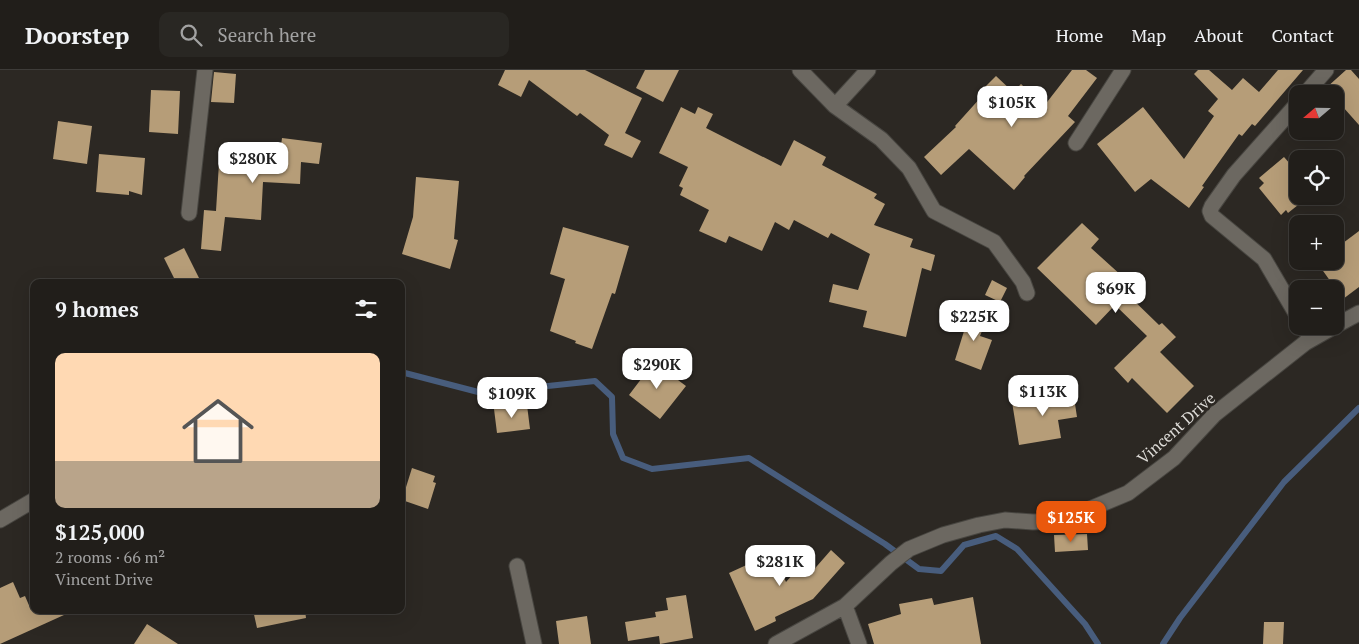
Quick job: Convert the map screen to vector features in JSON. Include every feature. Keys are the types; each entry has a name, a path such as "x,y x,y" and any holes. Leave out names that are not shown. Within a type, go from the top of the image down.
{"street":[{"path":"189,213 205,70"},
{"path":"800,70 835,106 881,139 909,168 934,211 994,242 1023,282 1027,294"},
{"path":"835,106 868,70"},
{"path":"1076,143 1122,70"},
{"path":"1314,85 1326,70"},
{"path":"1289,113 1234,175 1210,211 1212,216 1264,259 1289,302"},
{"name":"Vincent Drive","path":"1344,321 1359,313"},
{"name":"Vincent Drive","path":"845,606 909,548 979,524 1005,520 1054,521 1085,511 1128,493 1174,458 1215,414 1305,335"},
{"path":"0,520 30,502"},
{"path":"517,566 534,644"},
{"path":"776,644 845,606 859,644"}],"building":[{"path":"505,70 585,70 642,98 625,133 641,141 632,158 604,145 609,135 580,113 577,116 529,80 521,97 498,85"},
{"path":"645,70 679,70 663,102 636,88"},
{"path":"1072,70 1086,70 1097,78 1068,116 1075,122 1024,176 1014,190 969,149 941,175 924,157 956,127 982,96 979,93 996,76 1013,92 1021,84 1044,106"},
{"path":"1198,70 1209,70 1232,90 1243,78 1259,92 1278,70 1303,70 1255,126 1252,124 1242,136 1239,134 1202,186 1204,187 1189,208 1151,179 1135,192 1097,144 1143,107 1184,159 1214,116 1208,111 1218,99 1194,74"},
{"path":"1346,70 1351,70 1359,79 1359,125 1344,108 1344,85 1329,85"},
{"path":"214,72 236,74 234,103 211,102"},
{"path":"151,90 180,91 178,134 149,132"},
{"path":"681,107 695,114 698,107 713,114 706,128 781,166 794,140 826,157 822,165 877,194 874,198 885,204 874,225 913,239 910,247 935,255 931,271 922,268 906,337 863,327 867,311 829,302 833,284 858,290 870,254 831,233 828,238 794,220 789,230 775,222 762,251 729,236 726,243 699,231 709,210 680,195 683,188 679,186 688,167 659,153"},
{"path":"58,121 92,126 87,164 53,159"},
{"path":"282,138 322,143 319,164 301,162 300,184 263,182 261,220 225,217 221,251 201,249 204,210 216,211 219,163 224,163 225,151 280,154"},
{"path":"99,154 145,158 142,195 129,191 129,195 96,192"},
{"path":"1284,157 1289,163 1289,205 1298,205 1288,213 1286,210 1281,215 1259,188 1264,183 1259,178"},
{"path":"416,177 459,181 454,239 458,240 450,269 402,254 413,217"},
{"path":"1082,223 1099,239 1091,248 1133,286 1126,293 1159,325 1162,323 1176,337 1160,352 1194,386 1167,413 1132,378 1128,383 1114,368 1147,336 1115,305 1096,325 1037,268"},
{"path":"563,227 629,246 615,294 612,293 592,349 550,331 565,279 550,274"},
{"path":"1359,231 1359,287 1344,298 1344,280 1330,280 1322,270 1344,270 1344,242"},
{"path":"184,248 200,279 174,279 164,258"},
{"path":"992,280 1007,288 1000,302 985,295"},
{"path":"970,312 977,312 988,316 980,336 992,340 981,370 955,360"},
{"path":"654,362 686,386 660,419 629,395"},
{"path":"1073,391 1077,417 1058,420 1061,438 1019,445 1012,402"},
{"path":"527,405 530,429 497,433 494,409"},
{"path":"412,468 435,476 433,482 436,483 428,509 405,501 405,490"},
{"path":"1087,534 1088,550 1055,552 1054,535"},
{"path":"831,550 845,563 813,599 775,617 776,621 755,631 729,573 773,553 786,582 800,566 810,574"},
{"path":"13,582 20,598 25,596 30,608 30,614 66,614 0,644 0,588"},
{"path":"686,595 693,638 660,644 659,636 628,641 625,622 656,617 655,612 668,610 666,598"},
{"path":"973,597 981,644 874,644 868,624 901,614 899,604 932,598 934,605"},
{"path":"254,614 306,614 306,618 257,628"},
{"path":"587,616 591,644 559,644 556,621"},
{"path":"1264,622 1284,622 1283,644 1263,644"},
{"path":"147,624 178,644 134,644"}],"waterway":[{"path":"405,373 482,393 595,381 612,397 613,434 623,458 652,469 749,458 885,544 919,569 941,571 964,545 996,536 1017,549 1085,624 1098,644"},
{"path":"1163,644 1180,618 1284,482 1359,408"}]}
